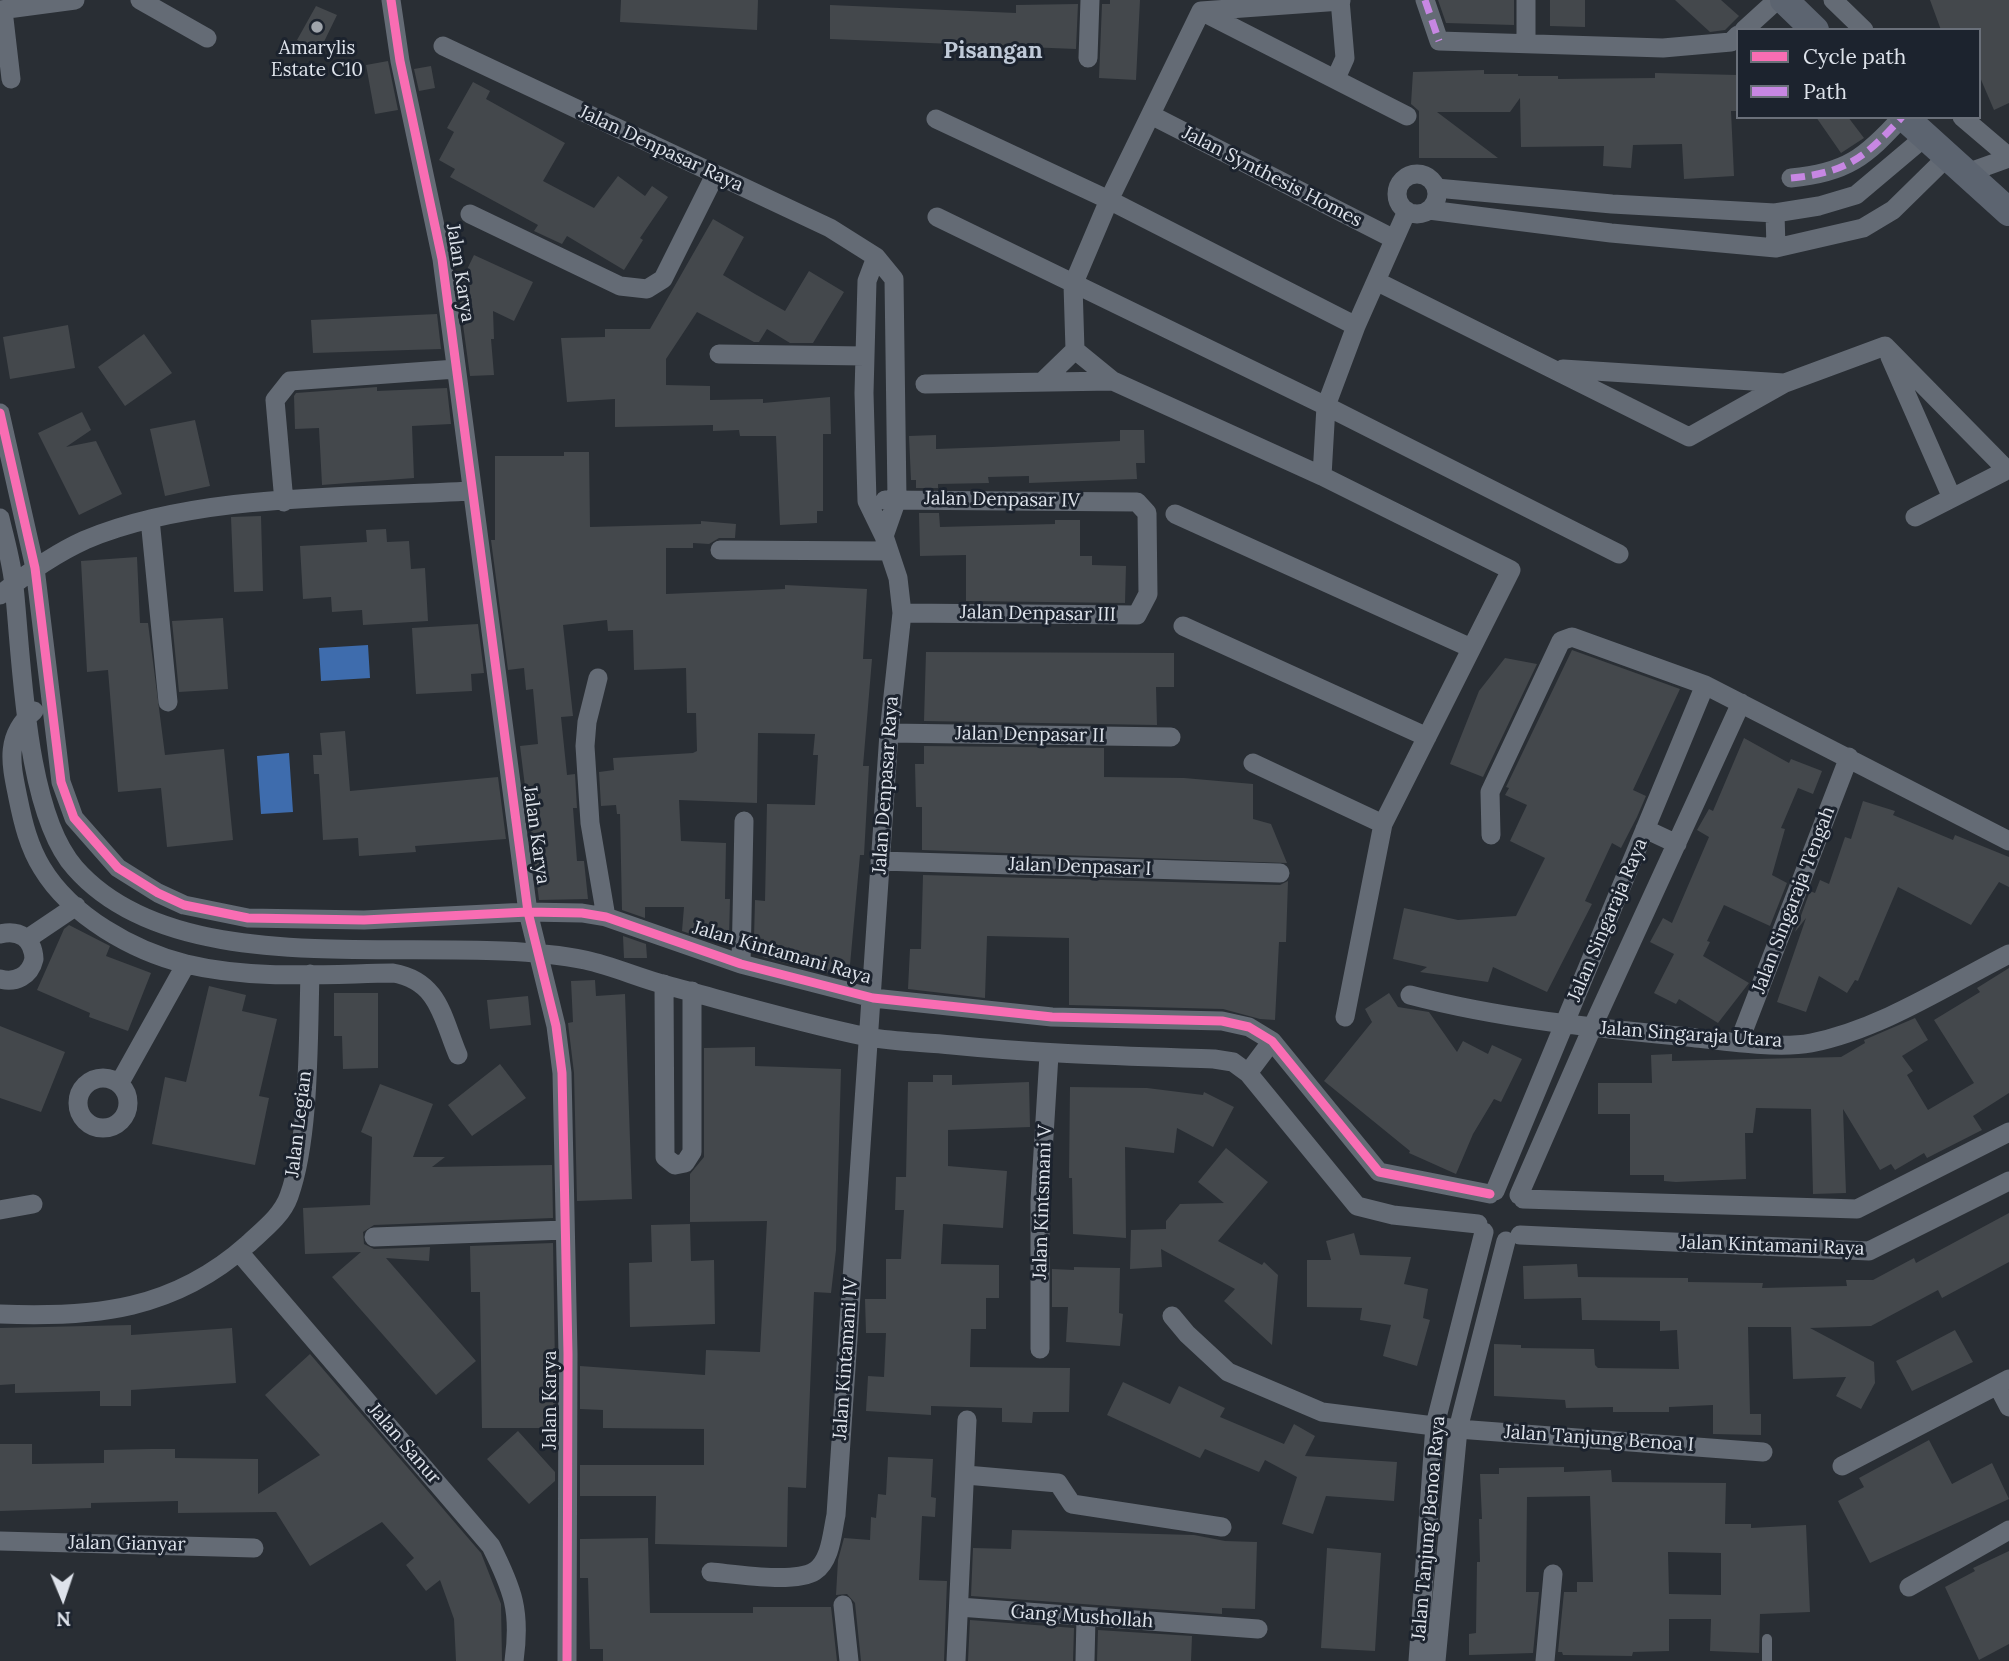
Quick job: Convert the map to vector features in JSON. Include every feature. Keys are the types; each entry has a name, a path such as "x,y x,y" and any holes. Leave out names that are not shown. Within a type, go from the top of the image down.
{"street":[{"path":"140,0 207,38"},
{"name":"Jalan Karya","path":"391,0 400,61 442,259 528,912 556,1026 562,1073 568,1354 567,1661"},
{"path":"1088,58 1090,0"},
{"path":"1425,0 1439,41 1663,48 1731,42 1736,37"},
{"path":"1526,0 1526,43"},
{"path":"1746,28 1777,0"},
{"path":"1784,0 1813,28"},
{"path":"1833,0 1862,28"},
{"path":"11,79 2,10 64,1"},
{"path":"1200,5 1340,1 1345,58 1336,78"},
{"path":"1200,5 1407,116"},
{"path":"1042,382 1075,350 1073,285 1109,200 1151,115 1200,5"},
{"name":"Jalan Denpasar Raya","path":"443,46 830,228 876,257 894,279 897,499 885,544"},
{"name":"Jalan Synthesis Homes","path":"1151,115 1394,239"},
{"path":"936,119 1109,200 1356,326"},
{"path":"1791,178 1815,176 1857,162 1901,119"},
{"path":"1905,119 1965,165 2009,212"},
{"path":"1964,119 2006,158"},
{"path":"1436,188 1612,204 1775,213 1819,206 1856,195 1926,136"},
{"path":"1429,209 1437,196 1433,181 1420,174 1405,178 1397,192 1398,199 1407,211 1415,214 1429,209 1611,233 1776,248 1863,228 1965,165 2006,158"},
{"path":"470,214 620,286 647,289 663,279 715,175"},
{"path":"1611,233 1612,204"},
{"path":"1322,476 1326,406 1356,326 1407,211"},
{"path":"1775,213 1776,248"},
{"path":"937,217 1326,406 1619,555"},
{"name":"Jalan Denpasar Raya","path":"870,1037 889,733 902,613 898,578 867,500 867,281 876,257"},
{"path":"1376,281 1689,437 1785,383 1885,346"},
{"path":"1885,346 2008,470 1914,517"},
{"path":"1885,346 1952,498"},
{"path":"1075,350 1113,382 1322,476 1511,570 1383,824 1345,1017"},
{"path":"719,354 865,356"},
{"path":"1555,368 1785,383"},
{"path":"284,502 275,400 290,381 456,369"},
{"path":"925,384 1113,382"},
{"name":"Jalan Kintamani Raya","path":"0,414 35,568 61,782 74,818 118,868 158,893 184,905 248,918 364,920 528,912 606,916 741,964 873,998 1052,1017 1222,1021 1249,1027 1272,1041 1380,1172 1492,1192"},
{"path":"7,590 35,568 84,541 150,520 284,502 471,491"},
{"name":"Jalan Denpasar IV","path":"867,500 1137,502"},
{"name":"Jalan Denpasar III","path":"902,613 1137,615 1148,594 1147,513 1137,502"},
{"path":"1175,514 1471,648"},
{"path":"0,518 7,590 43,804 51,832 63,853 92,886 120,906 153,923 186,933 239,943 537,954 586,960 664,984 870,1037 1049,1055 1214,1059 1233,1062 1248,1073 1357,1206 1393,1215 1481,1228"},
{"path":"150,520 168,702"},
{"path":"720,550 885,544"},
{"path":"1183,626 1427,737"},
{"path":"1491,835 1490,792 1565,637 1705,685 2009,841"},
{"path":"598,678 587,722 586,746 590,823 606,916"},
{"name":"Jalan Singaraja Raya","path":"1492,1192 1705,685"},
{"path":"50,698 28,716 12,740 5,761 29,844 43,870 76,906 130,943 186,964 239,971 393,973 423,982 432,995 458,1055"},
{"name":"Jalan Singaraja Raya","path":"1521,1197 1592,1028 1741,704"},
{"name":"Jalan Denpasar II","path":"889,733 1171,737"},
{"name":"Jalan Singaraja Tengah","path":"1739,1042 1849,757"},
{"path":"1253,763 1383,824"},
{"path":"741,964 744,821"},
{"path":"1645,829 1677,844"},
{"name":"Jalan Denpasar I","path":"880,861 1280,873"},
{"path":"27,939 76,906"},
{"path":"0,934 11,932 27,939 34,954 30,970 16,980 0,979"},
{"name":"Jalan Singaraja Utara","path":"1410,995 1460,1009 1592,1028 1739,1042 1808,1044 1867,1025 2009,954"},
{"path":"119,1084 186,964"},
{"name":"Jalan Legian","path":"0,1314 60,1315 144,1304 177,1292 239,1252 280,1212 293,1182 302,1126 310,974"},
{"path":"664,984 665,1157 675,1164 685,1163 692,1152 692,991"},
{"name":"Jalan Kintamani IV","path":"711,1572 792,1577 815,1571 828,1554 836,1515 841,1408 870,1037"},
{"path":"1248,1073 1272,1041"},
{"name":"Jalan Kintsmani V","path":"1040,1349 1040,1200 1049,1055"},
{"name":"Jalan Kintamani Raya","path":"1521,1197 1857,1209 2009,1132"},
{"name":"Jalan Kintamani Raya","path":"1513,1238 1869,1251 2009,1181"},
{"path":"1508,1190 1521,1197 1529,1218 1513,1238 1490,1238 1481,1228 1479,1207 1492,1192 1508,1190"},
{"path":"0,1210 33,1204"},
{"name":"Jalan Tanjung Benoa Raya","path":"1418,1661 1435,1425 1481,1228"},
{"path":"374,1237 565,1230"},
{"name":"Jalan Tanjung Benoa Raya","path":"1436,1661 1458,1429 1513,1238"},
{"name":"Jalan Sanur","path":"239,1252 491,1546 512,1589 517,1622 514,1661"},
{"name":"Jalan Tanjung Benoa I","path":"1172,1316 1187,1334 1228,1372 1322,1412 1458,1429 1763,1451"},
{"path":"1842,1466 2004,1383 2009,1407"},
{"path":"956,1661 967,1420"},
{"path":"966,1475 1058,1483 1072,1504 1222,1527"},
{"path":"1909,1587 2009,1530"},
{"name":"Jalan Gianyar","path":"0,1541 254,1548"},
{"path":"1545,1661 1553,1574"},
{"path":"843,1605 849,1661"},
{"name":"Gang Mushollah","path":"959,1607 1258,1629"},
{"path":"1085,1661 1086,1618"}],"lane":[{"path":"1767,1639 1767,1661"}],"water":[{"path":"368,645 370,678 321,681 319,648"},
{"path":"289,753 293,812 261,814 257,756"}],"building":[{"path":"621,0 758,0 757,30 620,22"},
{"path":"1110,0 1140,0 1136,80 1099,78 1102,4 1110,4"},
{"path":"1438,0 1514,0 1514,25 1446,23"},
{"path":"1550,0 1585,0 1585,27 1550,26"},
{"path":"1675,0 1721,0 1739,16 1725,30 1710,32"},
{"path":"1930,0 2009,0 2009,103 1994,110 1981,80 1981,28 1940,28"},
{"path":"1078,4 1076,49 830,39 830,5 1016,13 1016,5"},
{"name":"Amarylis Estate C10","path":"316,6 337,15 320,50 297,40"},
{"path":"388,61 398,110 375,114 366,65"},
{"path":"431,66 435,88 419,91 414,69"},
{"path":"1484,70 1484,74 1558,76 1558,79 1655,78 1655,73 1736,75 1736,111 1731,111 1734,176 1684,179 1682,144 1633,145 1631,168 1603,166 1604,146 1521,147 1520,98 1510,112 1437,112 1498,158 1419,158 1419,111 1411,104 1413,72"},
{"path":"473,82 490,91 486,99 565,143 543,181 594,208 618,176 645,196 652,186 668,197 640,238 643,240 624,270 567,236 562,244 534,231 538,225 450,177 455,169 439,160 454,132 447,128"},
{"path":"1817,119 1850,119 1864,138 1841,153"},
{"path":"713,219 744,237 723,275 785,311 809,271 844,292 813,343 790,343 767,329 759,342 754,342 697,312 666,359 666,385 710,386 710,400 763,399 763,403 830,397 831,434 823,434 823,511 817,511 817,523 780,525 776,436 740,436 739,430 713,431 713,425 615,427 615,399 567,402 561,338 605,337 605,329 650,329"},
{"path":"474,255 533,282 514,321 493,311 494,339 491,339 494,375 470,376 458,288"},
{"path":"437,314 441,349 313,353 311,320"},
{"path":"68,325 75,368 10,379 3,337"},
{"path":"144,334 172,373 125,406 98,367"},
{"path":"377,387 377,391 447,388 451,424 412,426 414,478 322,485 319,428 295,429 294,396 296,393"},
{"path":"82,412 91,430 66,447 96,441 122,494 79,515 38,433"},
{"path":"195,420 210,486 165,496 150,429"},
{"path":"1120,430 1144,430 1145,463 1136,463 1137,479 1029,483 1029,476 988,477 989,483 938,484 938,488 916,488 916,480 911,480 909,436 936,435 936,449 1120,441"},
{"path":"564,452 589,452 590,527 701,524 701,521 736,524 735,538 719,538 709,544 693,543 693,548 666,548 666,594 785,589 785,585 867,589 863,659 872,659 863,766 869,766 864,855 860,855 849,976 812,970 812,965 789,964 763,957 764,939 754,938 755,900 765,901 767,804 815,805 818,755 813,755 815,734 758,733 757,803 679,800 681,841 726,843 725,899 730,899 729,937 697,936 682,931 684,907 645,907 645,918 622,910 620,814 617,814 616,805 601,806 599,772 614,770 613,758 697,751 696,713 687,713 686,668 634,670 633,630 608,631 607,620 563,625 573,716 561,717 567,775 575,774 577,808 573,808 577,861 584,861 588,899 539,900 520,746 538,744 533,689 526,690 524,668 508,670 491,540 495,540 495,456 564,456"},
{"path":"919,513 939,513 940,527 1055,524 1055,520 1080,520 1080,556 1092,556 1092,565 1126,566 1125,603 966,601 966,555 920,556"},
{"path":"261,516 263,591 234,592 231,517"},
{"path":"386,529 387,542 409,541 411,569 425,568 428,621 363,625 362,610 332,612 331,597 303,599 300,546 367,542 366,530"},
{"path":"137,557 140,623 148,623 165,755 224,749 233,840 167,847 161,788 118,792 108,670 87,672 81,561"},
{"path":"223,618 228,689 179,692 172,621"},
{"path":"478,624 484,673 471,674 472,691 416,694 412,628"},
{"path":"1572,650 1680,689 1633,790 1646,796 1637,817 1621,848 1612,843 1585,901 1592,904 1547,992 1493,967 1488,982 1420,972 1427,967 1393,959 1404,908 1458,920 1516,916 1545,858 1510,841 1527,805 1505,795 1509,788 1506,787"},
{"path":"926,652 1174,653 1174,687 1156,687 1157,725 924,721"},
{"path":"1505,658 1537,664 1483,777 1450,764 1479,691"},
{"path":"345,731 350,791 498,777 506,839 415,846 416,852 359,856 358,838 323,840 319,774 314,774 313,755 322,755 320,733"},
{"path":"1744,738 1789,763 1791,759 1822,771 1813,794 1798,788 1781,828 1785,829 1772,875 1787,883 1770,926 1724,905 1707,941 1710,942 1703,956 1749,983 1718,1023 1679,999 1676,1004 1654,993 1674,954 1650,942 1663,918 1672,923 1709,837 1697,830 1709,809 1713,811"},
{"path":"924,746 1104,748 1104,777 1184,778 1253,784 1253,819 1271,824 1287,863 922,850 922,807 916,807 915,764 924,764"},
{"path":"1863,801 1895,811 1893,815 1953,840 1955,835 2009,857 2009,887 1999,882 1971,925 1898,887 1858,981 1855,980 1847,993 1819,976 1806,1012 1777,1002 1806,918 1795,932 1810,891 1815,893 1820,880 1829,884 1845,837 1851,839"},
{"path":"923,875 1280,885 1288,881 1286,942 1279,942 1275,1020 1260,1019 1223,1009 1069,1005 1069,938 987,936 985,998 908,989 910,949 921,949"},
{"path":"69,925 110,946 106,956 151,973 128,1031 89,1017 90,1013 37,990 64,929"},
{"path":"623,936 646,944 647,958 624,958"},
{"path":"2009,968 2009,1093 1973,1116 1982,1130 1927,1158 1924,1153 1895,1170 1891,1164 1880,1170 1843,1109 1846,1193 1813,1194 1811,1109 1756,1108 1753,1133 1745,1133 1746,1179 1676,1182 1664,1181 1664,1175 1630,1175 1630,1114 1598,1114 1598,1083 1652,1083 1651,1055 1672,1054 1672,1061 1841,1057 1865,1043 1864,1040 1915,1018 1928,1040 1902,1056 1913,1071 1907,1075 1928,1110 1974,1083 1934,1020 1980,992 1977,988"},
{"path":"595,980 596,996 625,994 632,1199 577,1201 574,1073 568,1023 573,1022 571,981"},
{"path":"209,986 246,995 242,1011 277,1019 259,1096 269,1098 255,1165 152,1144 165,1077 186,1082"},
{"path":"334,993 378,993 378,1068 343,1069 342,1036 334,1036"},
{"path":"1389,993 1398,1007 1429,1012 1457,1052 1463,1041 1488,1054 1492,1045 1522,1059 1501,1102 1494,1099 1473,1134 1456,1174 1409,1153 1410,1151 1324,1081 1372,1022 1365,1009"},
{"path":"528,996 531,1025 490,1029 487,1000"},
{"path":"0,1026 65,1052 41,1112 0,1098"},
{"path":"755,1047 755,1066 841,1069 836,1250 831,1293 814,1292 806,1488 788,1487 787,1547 655,1544 656,1496 580,1496 580,1465 704,1465 704,1429 603,1428 603,1410 580,1409 580,1366 705,1375 706,1350 760,1352 767,1221 690,1222 690,1174 704,1157 704,1048"},
{"path":"500,1064 526,1098 472,1136 448,1105"},
{"path":"933,1075 952,1075 952,1085 1029,1082 1030,1127 948,1130 948,1166 1007,1171 1003,1228 943,1224 941,1264 999,1265 999,1298 986,1298 986,1329 971,1329 970,1367 1070,1368 1069,1412 1033,1412 1032,1423 1002,1422 1002,1408 931,1406 931,1415 866,1411 868,1376 884,1377 886,1333 866,1333 865,1299 886,1299 886,1259 901,1259 904,1210 895,1210 896,1177 906,1177 908,1082 933,1082"},
{"path":"380,1084 433,1104 413,1157 445,1157 432,1167 552,1165 553,1218 374,1225 363,1232 364,1244 374,1249 430,1247 429,1261 386,1258 476,1361 436,1395 332,1277 361,1252 305,1254 303,1208 370,1205 372,1137 361,1132"},
{"path":"1070,1087 1147,1088 1203,1095 1204,1092 1234,1107 1213,1147 1177,1128 1174,1153 1125,1147 1126,1238 1073,1234 1072,1178 1069,1178"},
{"path":"1226,1148 1268,1182 1218,1241 1262,1265 1264,1262 1278,1275 1272,1345 1224,1301 1235,1289 1161,1249 1162,1267 1130,1269 1131,1230 1166,1229 1166,1221 1180,1204 1224,1203 1198,1182"},
{"path":"2009,1213 2009,1262 1942,1298 1938,1290 1871,1326 1810,1328 1874,1362 1875,1383 1861,1409 1836,1396 1846,1377 1793,1379 1791,1327 1748,1327 1750,1414 1761,1414 1761,1435 1713,1434 1713,1405 1669,1407 1669,1412 1613,1412 1613,1407 1566,1408 1565,1400 1494,1396 1494,1344 1521,1345 1521,1348 1594,1349 1595,1365 1598,1368 1679,1369 1677,1330 1660,1331 1660,1321 1582,1320 1581,1298 1524,1299 1523,1266 1577,1264 1578,1277 1688,1278 1688,1282 1763,1283 1762,1288 1847,1286 1846,1280 1873,1280 1914,1258 1916,1263"},
{"path":"690,1224 691,1261 714,1260 715,1324 630,1327 629,1263 652,1262 651,1225"},
{"path":"1354,1233 1360,1255 1411,1257 1404,1284 1428,1289 1423,1318 1430,1320 1417,1366 1383,1356 1391,1325 1360,1320 1362,1308 1307,1307 1307,1260 1331,1260 1326,1241"},
{"path":"553,1243 556,1428 482,1428 480,1292 471,1292 470,1246"},
{"path":"1074,1267 1120,1268 1119,1313 1123,1314 1120,1346 1066,1342 1068,1307 1052,1307 1052,1269 1074,1270"},
{"path":"131,1325 131,1335 232,1328 236,1383 131,1390 131,1406 100,1406 100,1391 15,1393 15,1384 0,1385 0,1328"},
{"path":"1955,1330 1973,1362 1912,1391 1896,1361"},
{"path":"310,1354 481,1553 501,1604 502,1661 456,1661 454,1619 440,1580 426,1591 406,1565 414,1558 382,1522 310,1566 276,1512 178,1513 178,1501 91,1503 91,1508 0,1511 0,1444 32,1444 32,1464 104,1463 104,1450 175,1449 175,1458 258,1459 258,1494 320,1455 265,1395"},
{"path":"1123,1382 1170,1404 1179,1386 1225,1408 1220,1417 1284,1444 1294,1424 1315,1436 1305,1456 1397,1462 1394,1501 1326,1496 1313,1534 1282,1524 1297,1477 1265,1460 1259,1472 1205,1449 1200,1458 1107,1415"},
{"path":"518,1431 555,1472 555,1481 529,1504 487,1459"},
{"path":"1929,1440 1952,1484 1992,1463 2009,1499 1870,1563 1838,1501 1864,1487 1859,1478"},
{"path":"888,1457 933,1459 931,1497 936,1498 935,1517 922,1516 919,1580 947,1581 944,1661 861,1661 855,1603 847,1594 836,1595 838,1560 844,1538 870,1540 871,1517 876,1518 878,1494 886,1495"},
{"path":"1564,1467 1564,1472 1611,1470 1612,1482 1726,1483 1725,1524 1751,1524 1751,1528 1806,1525 1810,1612 1760,1614 1759,1653 1710,1651 1711,1619 1669,1619 1669,1651 1633,1652 1632,1656 1563,1655 1558,1652 1564,1592 1577,1592 1577,1582 1593,1582 1590,1496 1527,1497 1526,1592 1539,1592 1533,1653 1469,1655 1469,1634 1476,1633 1477,1562 1480,1562 1479,1519 1482,1519 1480,1474 1499,1474 1499,1468","holes":["1668,1552 1721,1553 1721,1595 1669,1594"]},
{"path":"1012,1530 1194,1535 1225,1541 1257,1542 1255,1609 1222,1608 1222,1614 971,1596 973,1548 1011,1549"},
{"path":"648,1538 650,1613 753,1613 753,1607 831,1607 837,1661 603,1661 603,1649 590,1649 588,1578 580,1578 580,1539"},
{"path":"1327,1548 1381,1553 1375,1651 1321,1648"},
{"path":"2009,1551 2009,1644 1979,1660 1945,1587 1975,1571 1973,1568"},
{"path":"970,1620 1074,1628 1073,1661 968,1661"},
{"path":"1098,1630 1192,1636 1191,1661 1097,1661"}],"marked path":[{"path":"1425,0 1439,41"},
{"path":"1791,178 1826,172 1854,161 1877,143 1900,119"}],"cycle path":[{"path":"391,0 400,61 442,259 528,912 556,1026 562,1073 568,1354 567,1661"},
{"path":"0,413 35,568 61,782 74,818 118,868 158,893 184,905 248,918 364,920 528,912 582,913 606,917 741,964 873,998 1052,1017 1222,1021 1249,1027 1272,1041 1379,1172 1490,1194"}],"place":[{"name":"Amarylis Estate C10","path":"317,27"}],"district":[{"name":"Pisangan","path":"993,51"}]}
